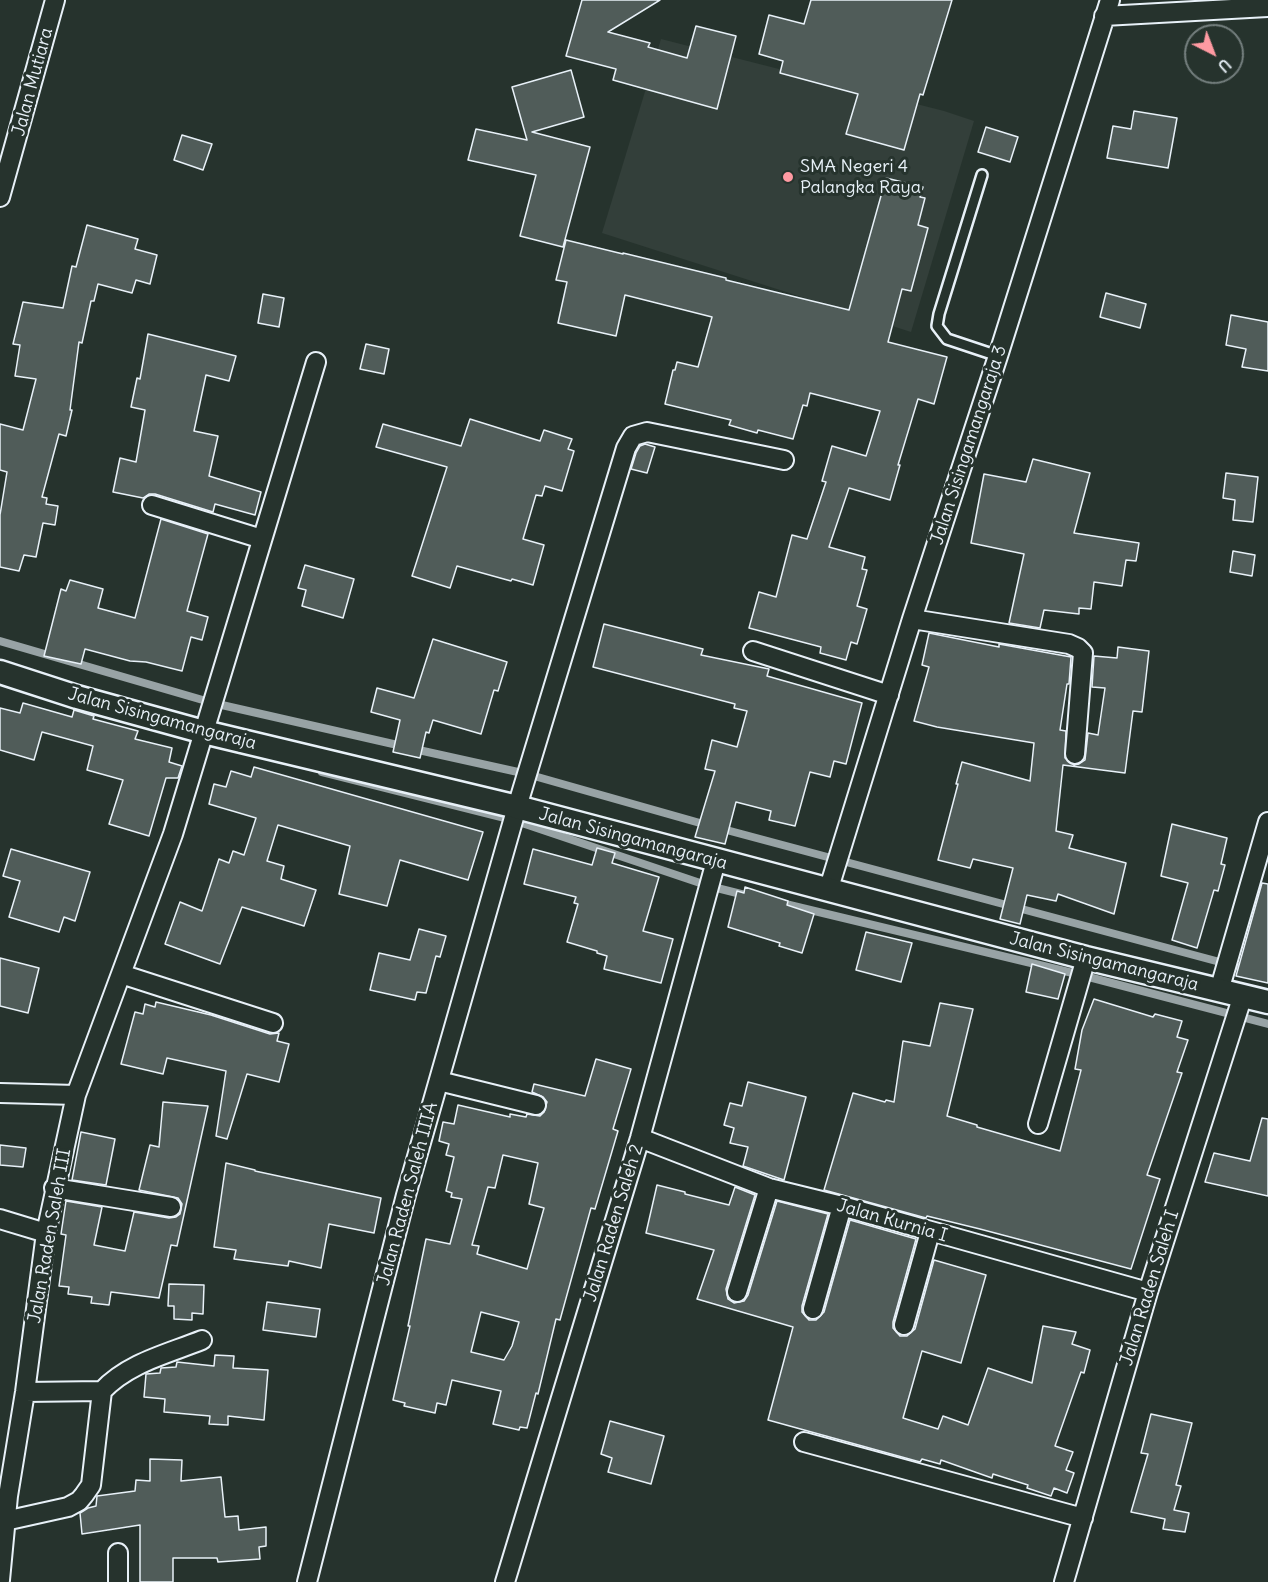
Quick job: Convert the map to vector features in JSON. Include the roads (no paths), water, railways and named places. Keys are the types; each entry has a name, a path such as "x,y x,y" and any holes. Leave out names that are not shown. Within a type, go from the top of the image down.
{"street":[{"name":"Jalan Mutiara","path":"0,197 6,157 55,0"},
{"path":"1107,8 1268,7"},
{"name":"Jalan Sisingamangaraja 3","path":"828,891 912,619 998,356 1107,8"},
{"name":"Jalan Raden Saleh III","path":"0,1580 5,1521 46,1233 76,1095 173,834 315,362"},
{"name":"Jalan Raden Saleh IIIA","path":"307,1582 406,1195 517,807 621,460 633,436 647,432 784,460"},
{"path":"152,505 262,539"},
{"path":"912,619 1069,644 1078,648 1083,653 1075,754"},
{"path":"753,651 889,694"},
{"name":"Jalan Sisingamangaraja","path":"0,672 77,697 204,732 517,807 1086,958 1268,1002"},
{"path":"1219,991 1268,822"},
{"name":"Jalan Raden Saleh 2","path":"505,1582 640,1138 716,861"},
{"path":"1038,1124 1086,958"},
{"path":"121,974 273,1023"},
{"name":"Jalan Raden Saleh I","path":"1064,1582 1148,1292 1243,995"},
{"path":"439,1081 536,1105"},
{"path":"0,1093 76,1095"},
{"name":"Jalan Kurnia I","path":"640,1138 769,1188 842,1206 1148,1292"},
{"path":"54,1188 171,1206"},
{"path":"737,1292 769,1188"},
{"path":"813,1309 842,1206"},
{"path":"0,1219 46,1233"},
{"path":"904,1325 930,1232"},
{"path":"5,1521 68,1507 79,1501 91,1485 102,1391 112,1380 133,1367 202,1341"},
{"path":"25,1392 102,1391"},
{"path":"804,1442 1083,1518"},
{"path":"118,1553 118,1582"}],"lane":[{"path":"982,175 937,326 947,339 998,356"}],"waterway":[{"path":"0,641 213,703 402,746"},
{"path":"414,749 527,774 707,825"},
{"path":"322,772 513,820 709,886 745,895"},
{"path":"719,828 1246,969"},
{"path":"777,902 1081,975 1268,1024"}],"place":[{"name":"SMA Negeri 4 Palangka Raya","path":"788,177"}]}
